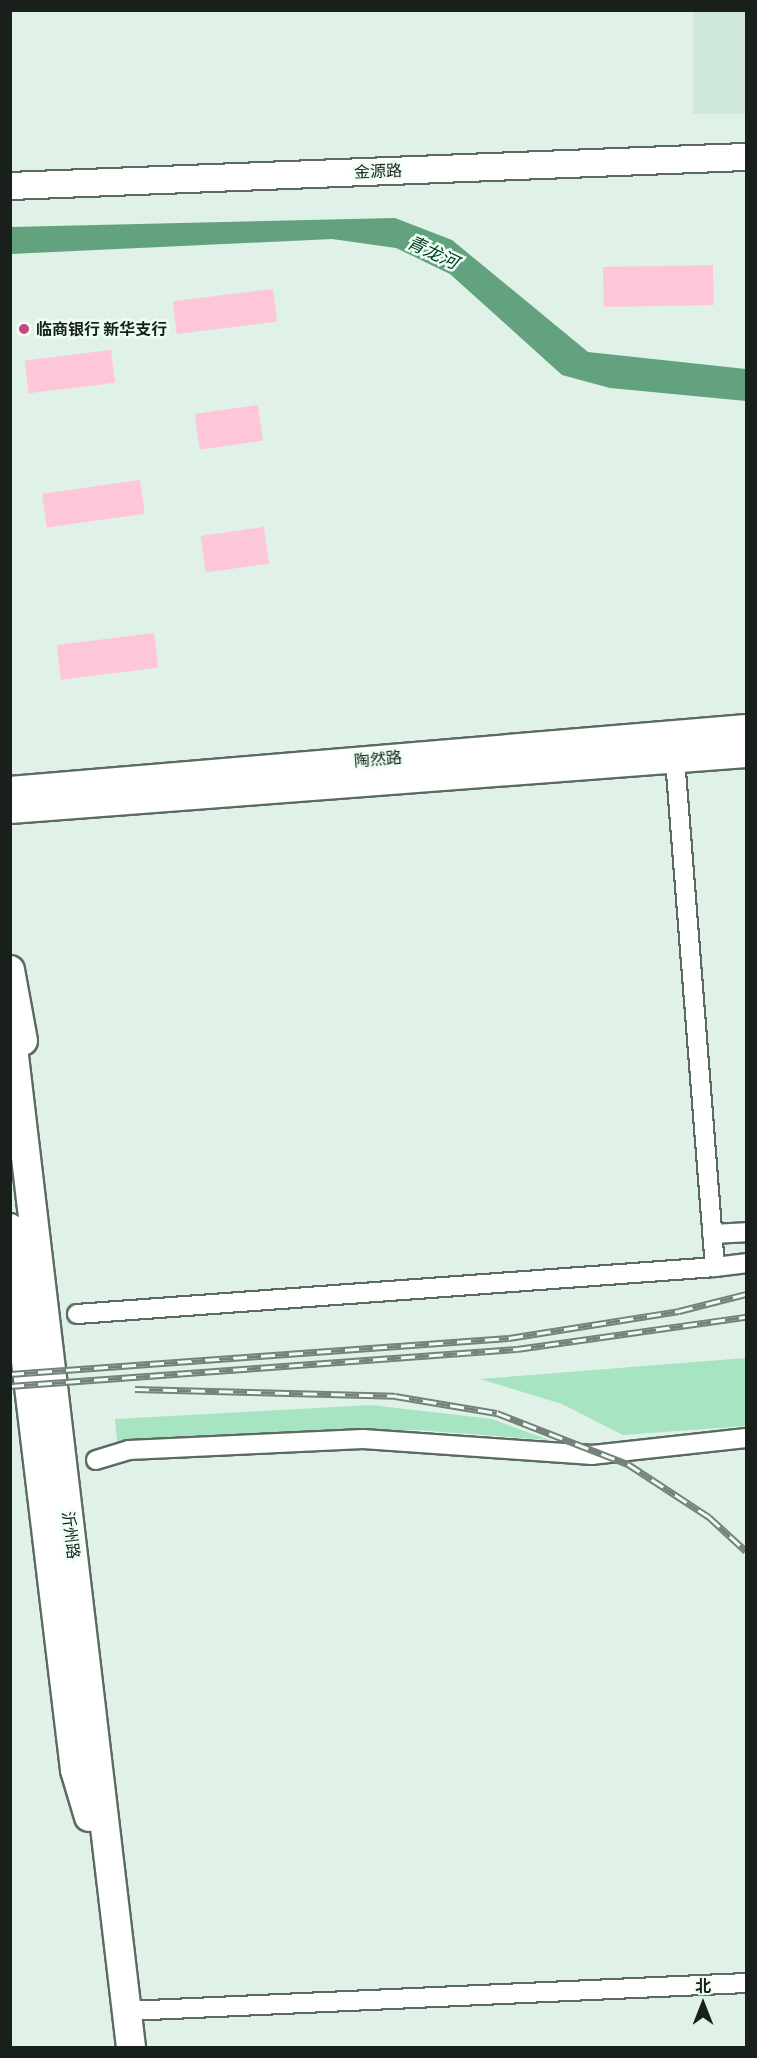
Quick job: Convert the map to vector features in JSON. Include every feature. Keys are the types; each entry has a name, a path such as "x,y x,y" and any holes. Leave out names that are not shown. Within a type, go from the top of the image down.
{"main road":[{"name":"陶然路","path":"10,791 620,739 747,731"},
{"path":"737,754 707,742 747,731"},
{"path":"550,769 640,751 620,739"},
{"name":"陶然路","path":"10,809 737,754"},
{"path":"10,970 86,1538 111,1773 98,1817"},
{"name":"沂州路","path":"10,1022 98,1817 114,2048"},
{"name":"沂州路","path":"10,1139 98,1817 131,2048"},
{"path":"10,1228 75,1770 98,1817"}],"street":[{"name":"金源路","path":"10,186 747,157"},
{"path":"675,759 715,1267"},
{"path":"712,1234 747,1232"},
{"path":"77,1314 747,1263"},
{"path":"96,1460 129,1450 363,1439 592,1455 747,1438"},
{"path":"127,2011 747,1983"}],"shaded area":[{"path":"693,11 746,11 746,114 693,114"},
{"path":"746,1358 746,1426 623,1435 562,1404 480,1379"},
{"path":"371,1405 492,1419 549,1440 417,1430 117,1441 115,1419"}],"water":[{"name":"青龙河","path":"395,218 452,240 588,352 746,369 746,401 610,388 562,375 450,274 396,248 332,239 11,254 11,227"}],"building":[{"path":"713,265 714,305 604,307 603,267"},
{"path":"273,289 277,322 177,334 173,301"},
{"path":"111,350 115,383 29,393 25,361"},
{"path":"258,405 263,441 200,450 195,414"},
{"path":"140,480 145,514 47,527 42,494"},
{"path":"264,527 269,564 206,573 201,536"},
{"path":"154,633 158,668 61,680 57,645"}],"railway":[{"path":"10,1374 509,1338 679,1311 746,1294"},
{"path":"10,1386 517,1349 746,1317"},
{"path":"135,1389 395,1396 497,1413 628,1464 709,1517 746,1551"}],"place":[{"name":"临商银行 新华支行","path":"24,329"}]}
